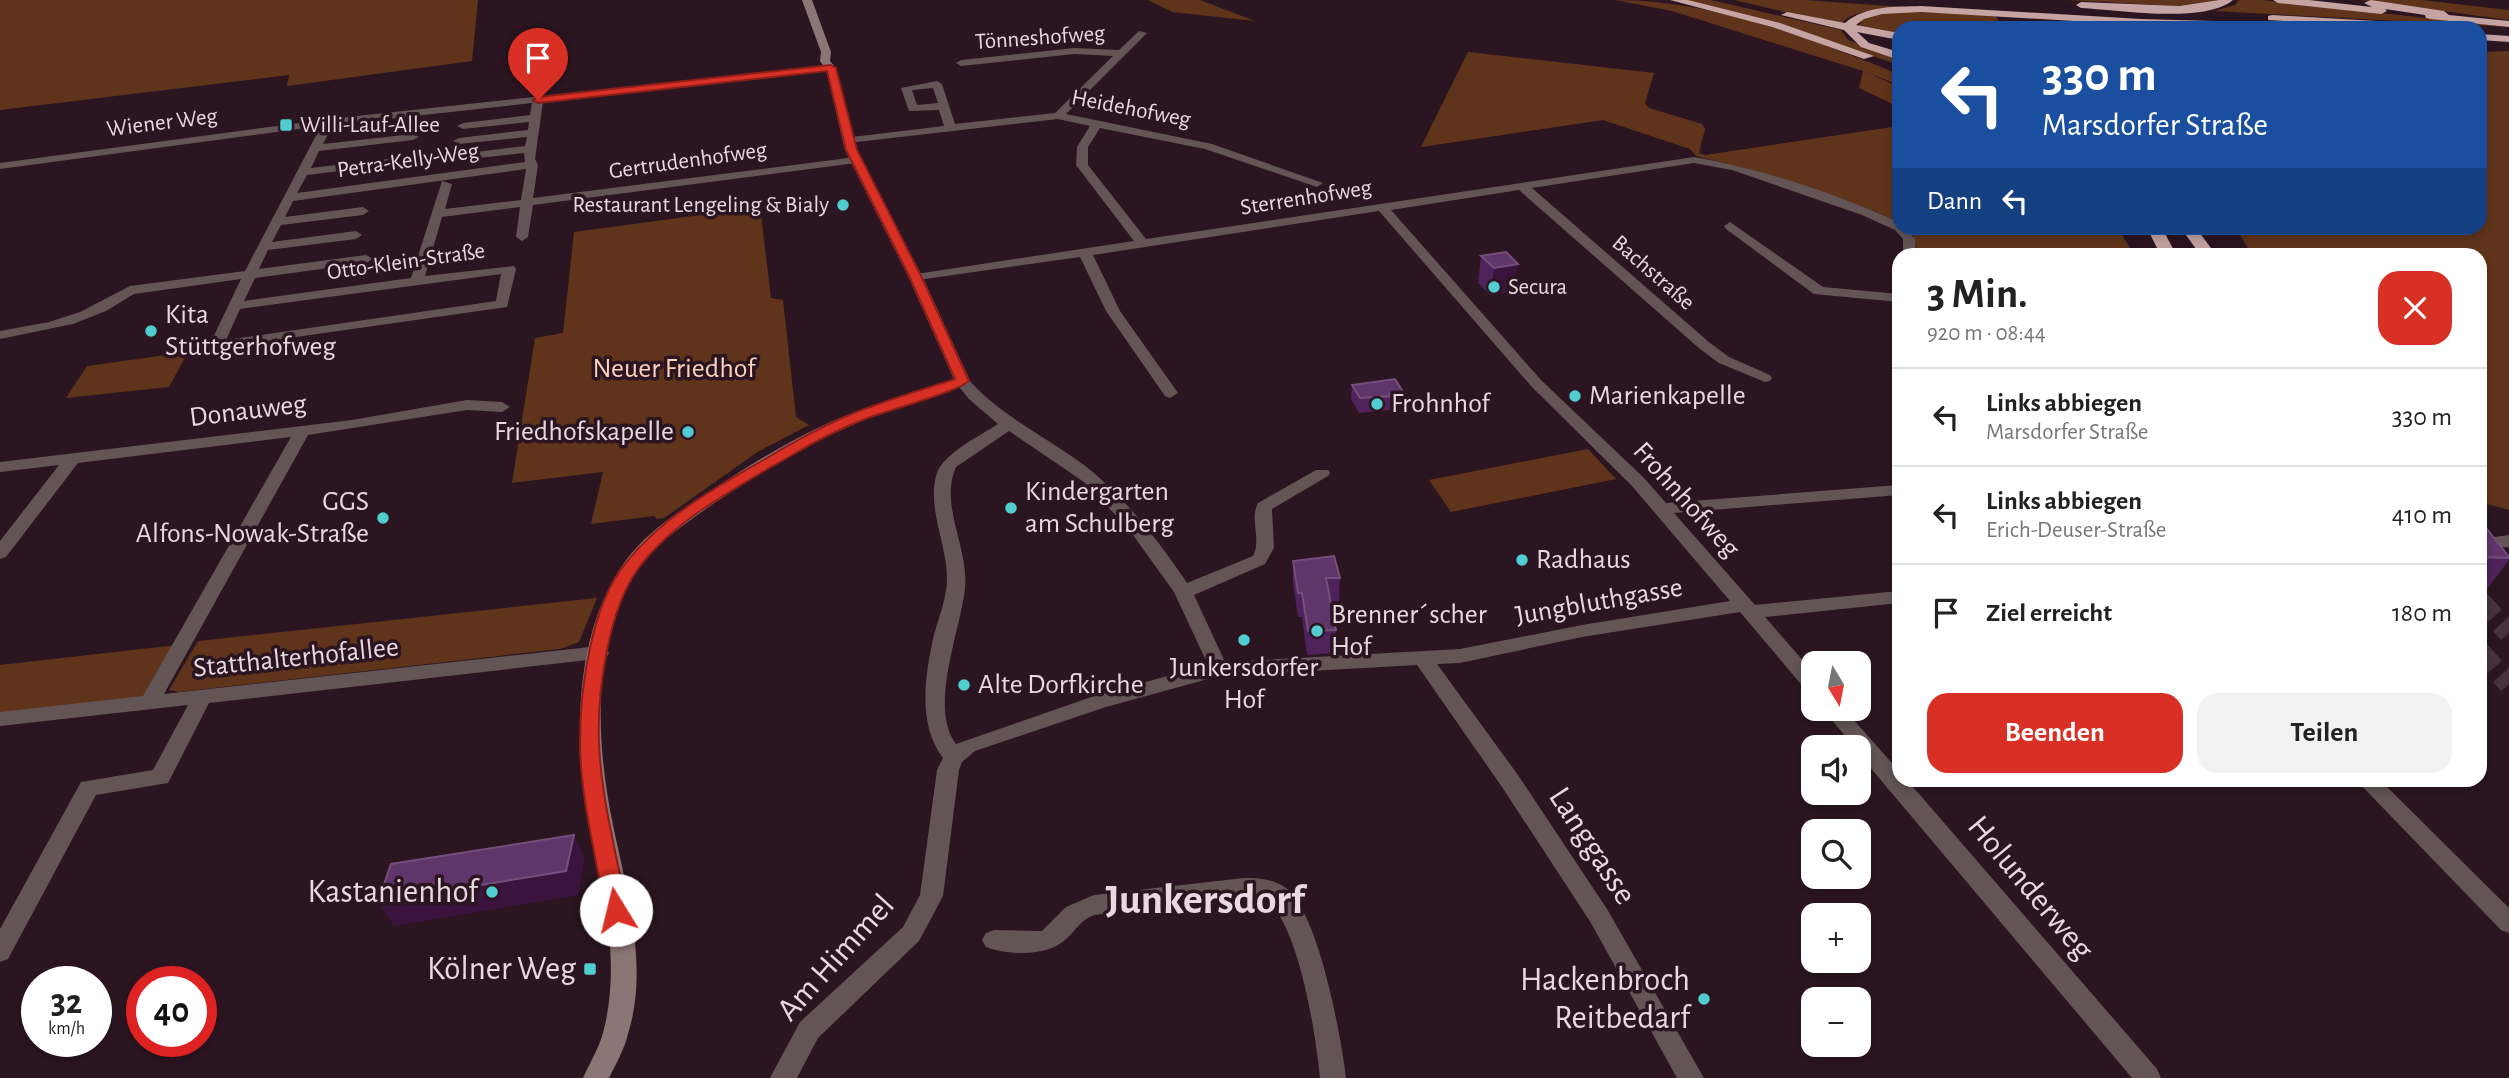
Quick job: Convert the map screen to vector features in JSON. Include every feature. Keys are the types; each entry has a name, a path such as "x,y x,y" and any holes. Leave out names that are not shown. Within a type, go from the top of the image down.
{"highway":[{"path":"1675,0 1805,34 1892,65"},
{"path":"1720,0 1892,36"},
{"path":"1883,0 2208,21"},
{"path":"1996,0 2008,21"},
{"path":"2014,0 2027,21"},
{"path":"2036,0 2050,21"},
{"path":"2055,0 2070,21"},
{"path":"2228,0 2216,6 2196,8 2068,4 2335,21"},
{"path":"2270,0 2291,14 2296,21"},
{"path":"2278,0 2509,23"},
{"path":"2348,0 2509,23"},
{"path":"1892,54 1872,47 1851,30 1860,17 1881,11 1921,9 2117,21"},
{"path":"2487,30 2509,31"},
{"path":"2487,37 2509,39"},
{"path":"2487,49 2509,48"},
{"path":"2151,235 2164,248"}],"street":[{"path":"807,0 826,52 825,61 831,68 848,140 856,160 916,278 962,381 984,408 1076,467 1111,497 1183,592 1219,669"},
{"path":"1058,116 1142,33"},
{"name":"Tönneshofweg","path":"961,63 1073,51 1122,53"},
{"name":"Wiener Weg","path":"0,166 329,122 831,68"},
{"path":"522,237 538,100"},
{"path":"944,106 950,127"},
{"name":"Heidehofweg","path":"848,140 1058,116 1208,146 1317,183"},
{"path":"463,126 536,118"},
{"path":"235,306 329,122"},
{"path":"1099,123 1082,143 1082,165 1143,244"},
{"path":"458,141 533,133"},
{"path":"315,148 413,137"},
{"path":"452,158 531,149"},
{"path":"303,172 405,160"},
{"name":"Gertrudenhofweg","path":"438,214 856,160"},
{"name":"Sterrenhofweg","path":"916,278 1702,161 1745,171 1866,212 1892,224"},
{"name":"Petra-Kelly-Weg","path":"289,198 531,169"},
{"path":"418,281 446,184"},
{"name":"Bachstraße","path":"1522,186 1706,346 1724,360 1765,378"},
{"name":"Frohnhofweg","path":"1382,208 1536,383 1662,509 1747,609"},
{"path":"276,222 363,211"},
{"path":"1730,226 1819,291 1892,298"},
{"path":"263,247 356,235"},
{"path":"1085,253 1113,311 1170,393"},
{"path":"0,335 37,329 81,316 116,302 130,290 366,259"},
{"name":"Otto-Klein-Straße","path":"509,269 502,304 216,346 235,306 418,281 509,269"},
{"path":"596,1078 617,1029 625,974 590,743 592,693 599,653 614,600 630,568 665,531 685,515 814,436 858,416 962,381"},
{"name":"Donauweg","path":"0,467 302,431 467,405 502,407"},
{"path":"954,757 942,742 937,727 939,664 945,629 957,597 957,572 943,487 944,471 949,464 1007,425"},
{"path":"149,703 302,431"},
{"path":"0,553 72,459"},
{"path":"1183,592 1259,560 1266,553 1267,545 1261,521 1264,507 1322,472"},
{"path":"1662,509 1892,491"},
{"path":"2487,544 2509,541"},
{"name":"Jungbluthgasse","path":"954,757 968,746 1101,701 1219,669 1460,656 1582,631 1747,609 1892,598"},
{"path":"1747,609 1801,671"},
{"name":"Statthalterhofallee","path":"0,719 599,653"},
{"name":"Langgasse","path":"1423,659 1510,781 1599,916 1691,1078"},
{"path":"0,952 89,788 160,777 203,696"},
{"name":"Holunderweg","path":"1843,721 1892,778"},
{"name":"Am Himmel","path":"783,1078 808,1030 911,933 931,896 948,770 954,757"},
{"name":"Holunderweg","path":"1900,787 2148,1078"},
{"path":"2373,787 2509,923"},
{"path":"994,940 1038,942 1055,935 1079,909 1094,905 1244,887 1268,888 1281,897 1293,916 1312,968 1324,1007 1333,1078"}],"green space":[{"path":"0,0 478,0 472,61 287,86 289,75 0,110"},
{"path":"1148,0 1200,0 1255,21 1172,12"},
{"path":"1615,0 1688,6 1760,23 1830,47 1892,71 1892,82 1866,72 1892,84 1892,104 1859,88 1863,71 1672,11"},
{"path":"1685,0 1711,0 1841,30 1848,40 1892,56 1892,63 1776,23"},
{"path":"1734,0 1804,0 1902,7 1860,13 1840,25"},
{"path":"2066,0 2220,0 2177,6"},
{"path":"2239,0 2261,0 2454,21 2398,21 2214,11 2235,5"},
{"path":"2361,0 2421,0 2509,10 2509,20"},
{"path":"1901,11 1995,15 1999,21 1892,21 1892,34 1857,28 1862,22 1858,21 1875,14"},
{"path":"2509,51 2509,510 2487,504 2487,248 2248,248 2240,235 2487,235 2487,52"},
{"path":"1468,52 1654,73 1645,103 1649,108 1702,124 1705,129 1699,153 1705,155 1892,127 1892,219 1745,168 1696,156 1690,149 1603,120 1421,147"},
{"name":"Neuer Friedhof","path":"760,207 771,298 783,300 796,417 809,425 759,451 664,518 657,519 654,516 591,524 603,472 512,483 535,338 563,333 574,232"},
{"path":"1913,235 2122,235 2130,248 1916,248"},
{"path":"188,352 169,387 66,398 87,366"},
{"path":"1588,449 1616,479 1451,512 1429,480"},
{"path":"597,598 579,642 560,649 179,692 169,690 198,641"},
{"path":"177,645 145,699 0,714 0,665"}],"building":[{"path":"1506,252 1518,264 1494,268 1481,256"},
{"path":"1395,379 1403,392 1390,394 1391,396 1360,398 1352,385"},
{"path":"2487,529 2509,557 2487,557"},
{"path":"1334,556 1340,578 1326,578 1336,630 1308,631 1293,561"},
{"path":"574,835 566,871 378,902 391,864"}],"tunnel":[{"path":"2487,609 2509,633"},
{"path":"2487,660 2509,684"}],"place":[{"name":"Willi-Lauf-Allee","path":"286,125"},
{"name":"Restaurant Lengeling & Bialy","path":"843,205"},
{"name":"Secura","path":"1494,287"},
{"name":"Kita Stüttgerhofweg","path":"151,331"},
{"name":"Marienkapelle","path":"1575,396"},
{"name":"Frohnhof","path":"1377,404"},
{"name":"Friedhofskapelle","path":"688,432"},
{"name":"Kindergarten am Schulberg","path":"1011,508"},
{"name":"GGS Alfons-Nowak-Straße","path":"383,518"},
{"name":"Radhaus","path":"1522,560"},
{"name":"Brenner´scher Hof","path":"1317,631"},
{"name":"Junkersdorfer Hof","path":"1244,640"},
{"name":"Alte Dorfkirche","path":"964,685"},
{"name":"Kastanienhof","path":"492,892"},
{"name":"Kölner Weg","path":"590,969"},
{"name":"Hackenbroch Reitbedarf","path":"1704,999"}],"district":[{"name":"Junkersdorf","path":"1205,900"}],"route":[{"path":"538,100 831,68 851,150 916,278 962,381 858,416 814,436 720,491 685,515 665,531 630,568 605,626 592,693 590,743 593,779 616,910"}]}
